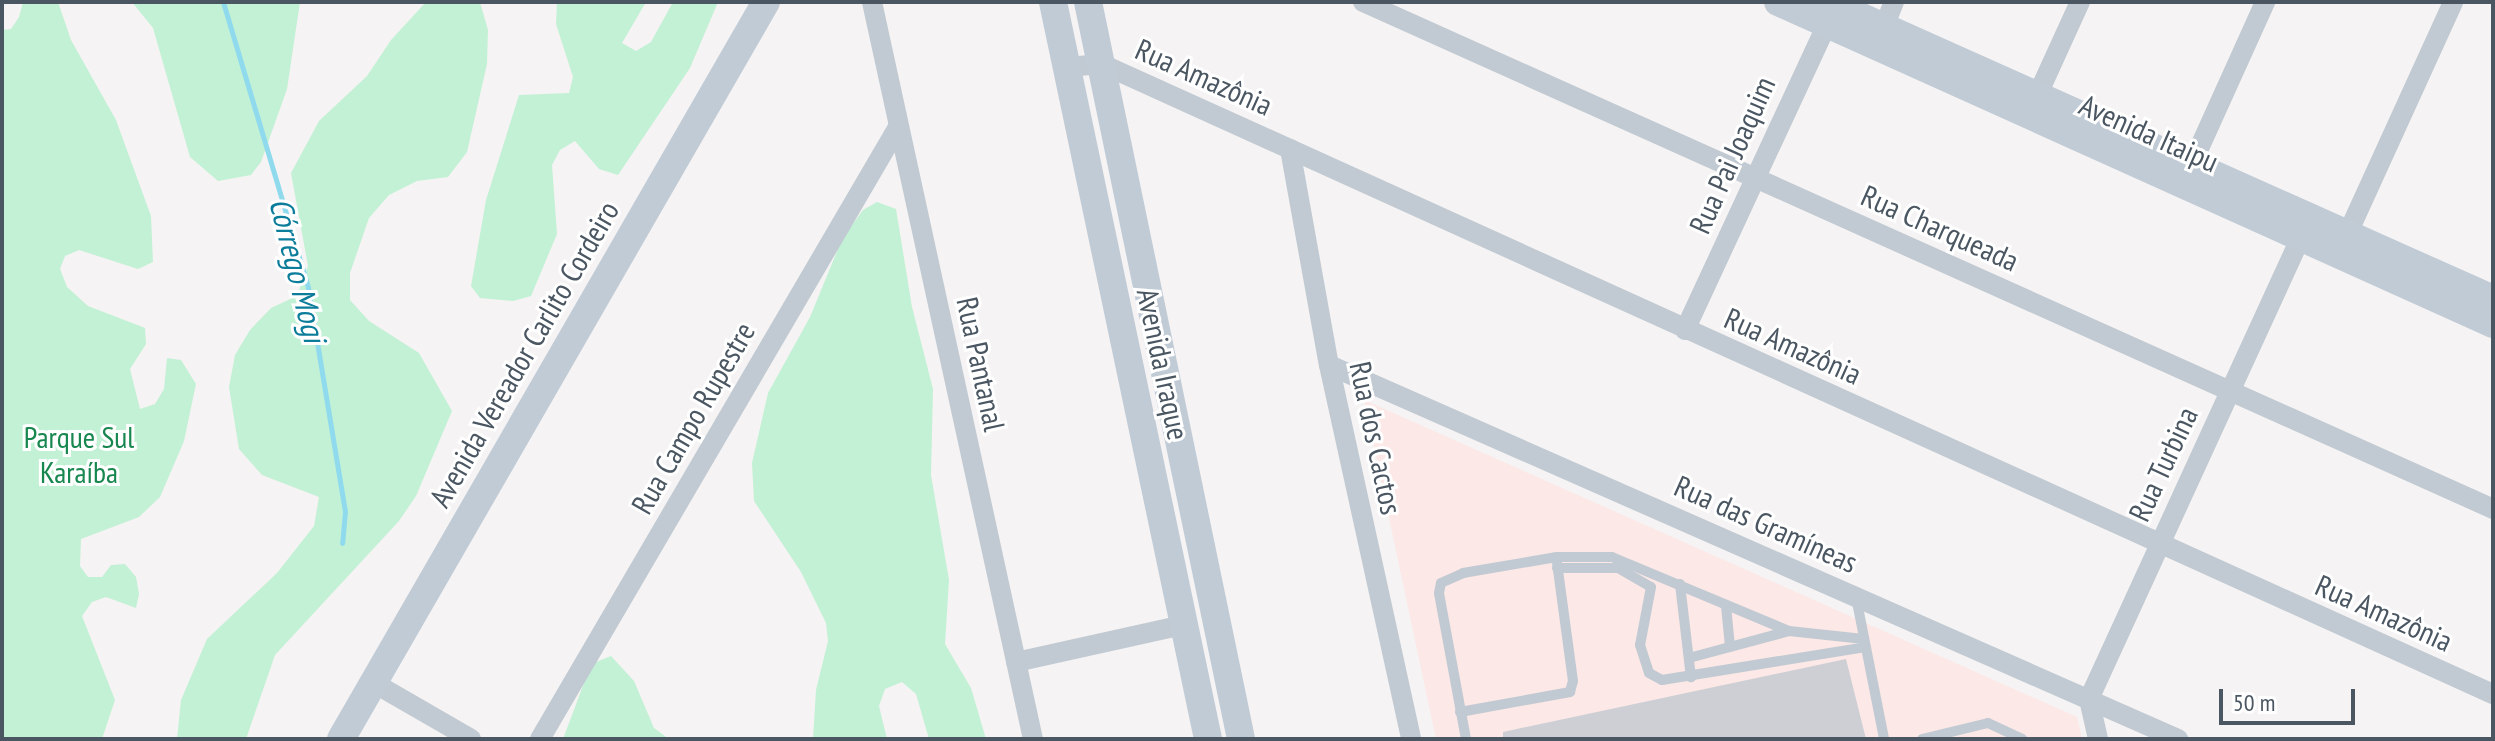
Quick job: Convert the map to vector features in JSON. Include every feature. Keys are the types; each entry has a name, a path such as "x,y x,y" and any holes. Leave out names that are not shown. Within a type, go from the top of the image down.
{"street":[{"name":"Avenida Vereador Carlito Cordeiro","path":"341,739 766,2"},
{"name":"Rua Pantanal","path":"872,2 1033,739"},
{"name":"Avenida Iraque","path":"1053,2 1208,739"},
{"name":"Avenida Iraque","path":"1088,2 1241,739"},
{"name":"Rua Charqueada","path":"1363,2 2493,509"},
{"name":"Avenida Itaipu","path":"1778,2 1885,25 2192,164 2305,227"},
{"path":"2038,94 2080,2"},
{"path":"2192,164 2265,2"},
{"path":"2343,244 2453,2"},
{"name":"Rua Pai Joaquim","path":"1685,330 1829,11"},
{"name":"Avenida Itaipu","path":"1885,25 2305,227 2493,299"},
{"name":"Rua Amazônia","path":"1067,67 1102,64 2493,694"},
{"name":"Rua Campo Rupestre","path":"540,739 898,127"},
{"name":"Rua dos Cactos","path":"1290,149 1329,365 1411,739"},
{"name":"Rua Turbina","path":"2089,699 2305,227"},
{"name":"Avenida Itaipu","path":"2343,244 2493,324"},
{"name":"Rua das Gramíneas","path":"1329,365 2178,739"},
{"path":"1016,662 1183,625"},
{"path":"374,683 471,739"},
{"path":"2089,699 2098,739"}],"lane":[{"path":"1466,739 1443,622 1439,588 1446,579 1612,557 1789,631 1864,643"},
{"path":"1557,563 1604,566 1644,580 1652,594 1640,645 1649,673 1670,681 1864,643"},
{"path":"1460,712 1570,692 1573,681 1557,563"},
{"path":"1680,584 1691,677"},
{"path":"1856,597 1884,739"},
{"path":"1726,606 1730,647"},
{"path":"1689,658 1789,631"},
{"path":"1922,739 1988,723 2022,739"}],"shaded area":[{"path":"1364,400 2077,717 2082,739 1436,739"}],"green space":[{"name":"Parque Sul Karaíba","path":"23,2 58,2 71,40 116,120 151,216 153,262 138,269 79,250 65,256 60,269 67,287 88,306 145,328 146,344 130,369 140,409 155,404 164,389 167,358 181,360 196,384 184,441 160,497 139,517 81,539 80,566 88,577 102,577 111,565 125,564 136,577 139,594 136,608 106,597 92,602 82,616 115,700 102,739 2,739 2,30 11,29 19,17"},
{"path":"132,2 300,2 287,89 261,162 251,175 218,181 190,157 153,28"},
{"path":"426,2 480,2 488,30 487,64 467,152 448,177 417,181 389,195 369,218 350,273 350,300 369,321 419,353 452,411 416,496 399,521 275,655 246,739 177,739 181,700 207,639 277,573 314,526 319,497 262,475 239,449 229,387 235,355 250,330 271,308 297,296 308,266 291,173 319,121 367,76 391,40"},
{"path":"557,2 646,2 622,43 636,51 651,42 673,2 718,2 690,68 618,175 599,169 575,141 560,150 552,165 557,234 531,296 513,301 480,298 471,286 486,200 519,95 569,93 573,77 556,24"},
{"path":"877,202 896,209 912,307 933,389 931,475 949,580 945,644 971,688 986,739 929,739 916,694 902,682 885,689 879,706 887,739 813,739 816,690 828,641 826,623 801,572 754,501 752,463 768,393 810,317 843,237 863,210"},
{"path":"611,656 634,681 654,728 669,739 563,739 587,675 596,662"}],"building":[{"path":"1846,659 1866,739 1503,739 1503,732"}],"waterway":[{"name":"Córrego Mogi","path":"223,2 308,288 345,511 342,543"}]}
